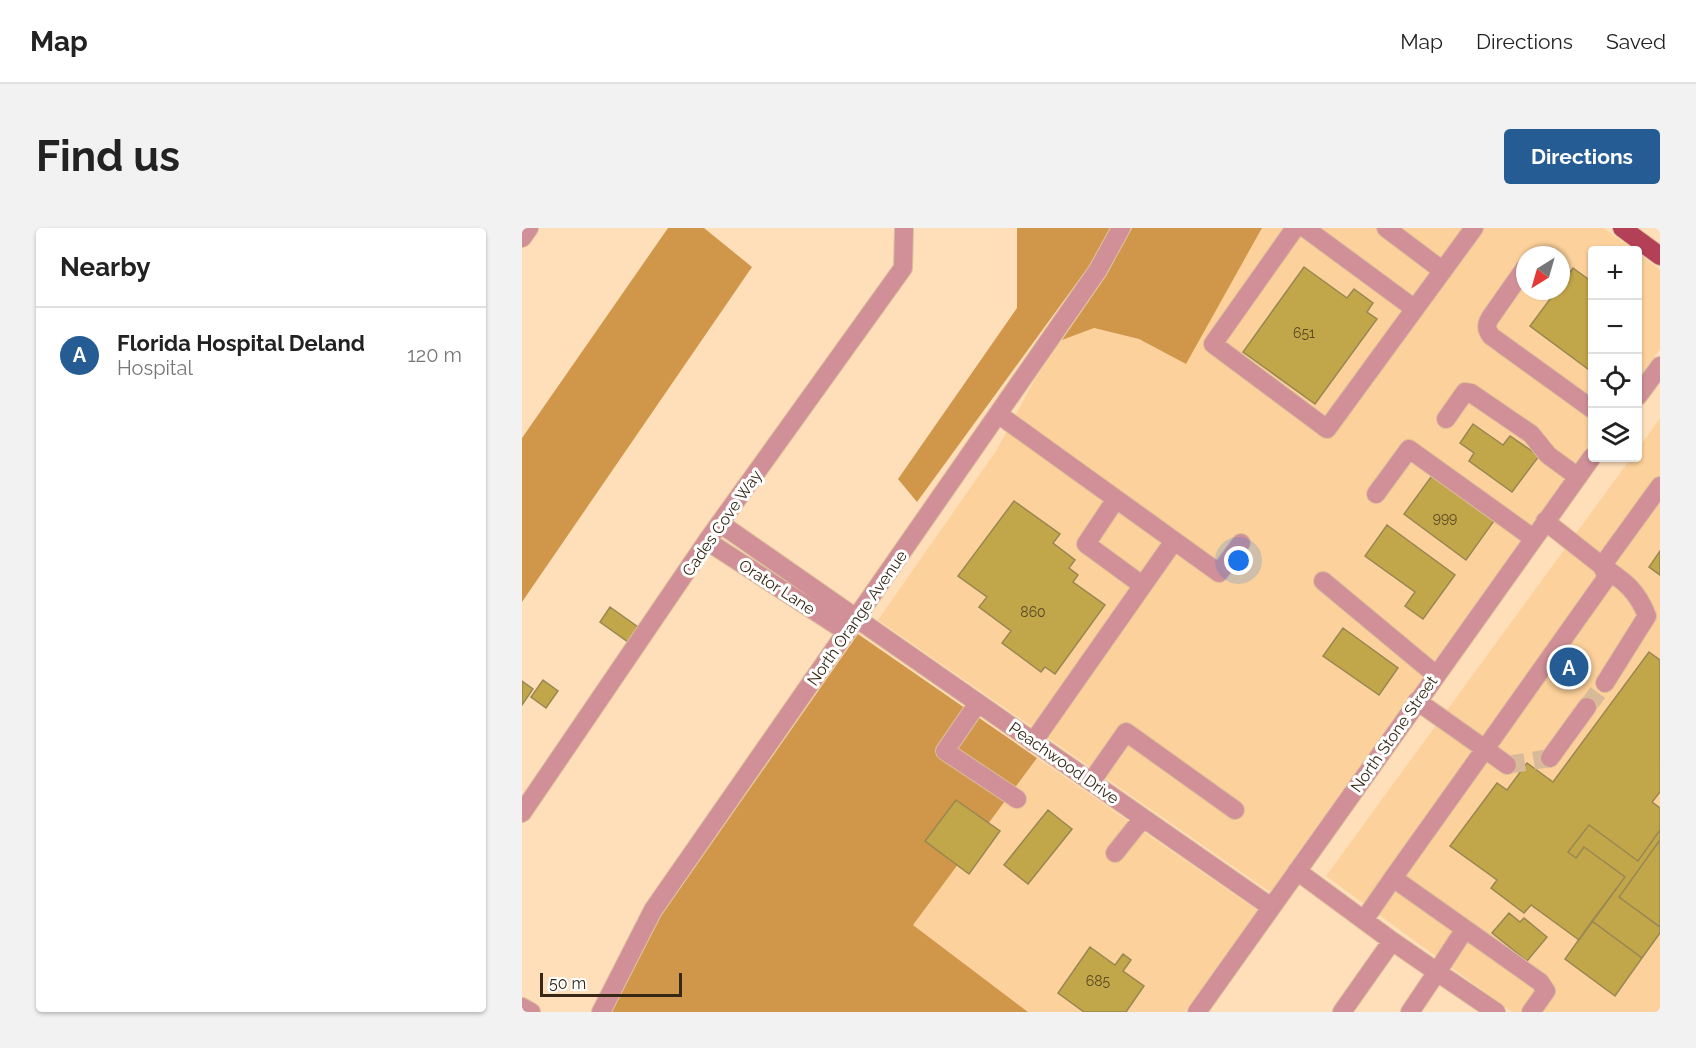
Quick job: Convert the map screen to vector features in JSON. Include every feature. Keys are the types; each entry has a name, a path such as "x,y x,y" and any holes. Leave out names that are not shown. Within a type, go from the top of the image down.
{"main road":[{"path":"1622,228 1660,256"}],"street":[{"path":"522,238 530,228"},
{"name":"Cades Cove Way","path":"522,813 708,541 903,268 904,228"},
{"name":"North Orange Avenue","path":"601,1012 653,910 1098,270 1121,228"},
{"path":"1295,228 1213,344 1327,429 1474,228"},
{"path":"1305,228 1415,309"},
{"path":"1386,228 1443,271"},
{"path":"1516,281 1490,318 1487,324 1488,331 1491,336 1592,408"},
{"path":"1642,391 1660,366"},
{"path":"1446,419 1465,392 1470,393 1531,434 1548,455 1578,477"},
{"path":"998,414 1219,573 1241,543"},
{"path":"1376,494 1409,449 1533,538"},
{"name":"North Stone Street","path":"1197,1012 1589,462"},
{"path":"1602,566 1660,486"},
{"path":"1116,499 1086,544 1142,585"},
{"path":"1545,521 1631,587 1642,602 1647,615 1605,683"},
{"name":"Orator Lane","path":"721,524 852,626"},
{"name":"Orator Lane","path":"708,541 852,626"},
{"path":"1034,742 1174,541"},
{"path":"1364,920 1607,577 1602,566"},
{"path":"1323,582 1436,675"},
{"name":"Peachwood Drive","path":"852,626 978,703 1271,907"},
{"path":"1417,701 1507,765"},
{"path":"978,703 945,751 1017,799"},
{"path":"1550,758 1587,707"},
{"path":"1091,782 1126,732 1235,810"},
{"path":"1115,853 1143,818"},
{"path":"1297,871 1392,941 1496,1012"},
{"path":"1393,878 1540,982 1546,991 1531,1012"},
{"path":"1413,1011 1465,929"},
{"path":"1342,1012 1392,941"},
{"path":"522,1007 531,1012"}],"shaded area":[{"path":"668,228 704,228 752,267 522,602 522,438"},
{"path":"1017,228 1110,228 1089,266 917,502 898,479 1017,308"},
{"path":"1132,228 1262,228 1186,364 1139,339 1094,328 1062,340 1106,276"},
{"path":"1262,228 1603,228 1628,246 1588,246 1588,446 1270,892 878,620 996,451 1035,379 1062,340 1094,328 1139,339 1186,364"},
{"path":"1642,256 1660,270 1660,349 1642,374"},
{"path":"1660,418 1660,1012 1512,1012 1326,876 1628,462 1642,462 1642,443"},
{"path":"858,634 1037,758 913,925 1028,1012 612,1012 661,916"},
{"path":"1037,758 1257,910 1185,1012 1028,1012 913,925"}],"building":[{"path":"1304,267 1347,298 1354,289 1373,303 1367,312 1377,319 1315,404 1243,352"},
{"path":"1573,268 1588,279 1588,369 1530,326 1549,300 1570,300 1570,272"},
{"path":"1473,424 1503,445 1510,436 1539,456 1512,492 1469,461 1474,453 1460,443"},
{"path":"1434,473 1496,518 1466,560 1404,514"},
{"path":"1014,501 1060,534 1053,543 1075,560 1069,568 1078,575 1073,582 1105,605 1055,674 1045,667 1041,672 1002,643 1011,631 979,607 987,597 958,576"},
{"path":"1387,525 1455,575 1423,619 1405,606 1415,592 1365,556"},
{"path":"1660,551 1660,575 1649,567"},
{"path":"610,607 638,627 628,642 600,622"},
{"path":"1343,628 1398,668 1379,695 1323,656"},
{"path":"1649,652 1660,660 1660,792 1652,802 1660,808 1660,830 1638,861 1589,825 1568,852 1576,858 1584,847 1625,877 1579,940 1531,905 1524,913 1491,888 1497,880 1450,846 1497,783 1507,790 1527,763 1553,782"},
{"path":"543,680 558,691 546,708 531,697"},
{"path":"522,681 533,689 522,705"},
{"path":"956,800 1000,831 969,874 925,841"},
{"path":"1048,810 1072,829 1028,884 1004,865"},
{"path":"1589,825 1638,861 1660,830 1660,840 1619,897 1660,927 1660,933 1642,958 1592,921 1625,877 1584,847 1576,858 1568,852"},
{"path":"1660,840 1660,927 1619,897"},
{"path":"1509,913 1520,922 1524,918 1547,937 1527,961 1492,933"},
{"path":"1592,921 1642,958 1615,996 1565,959"},
{"path":"1090,947 1115,965 1123,954 1131,960 1123,971 1144,986 1126,1012 1084,1012 1058,993"}],"tunnel":[{"path":"1587,707 1605,683"},
{"path":"1507,765 1550,758"}],"place":[{"name":"Florida Hospital Deland","path":"1569,667"}]}
